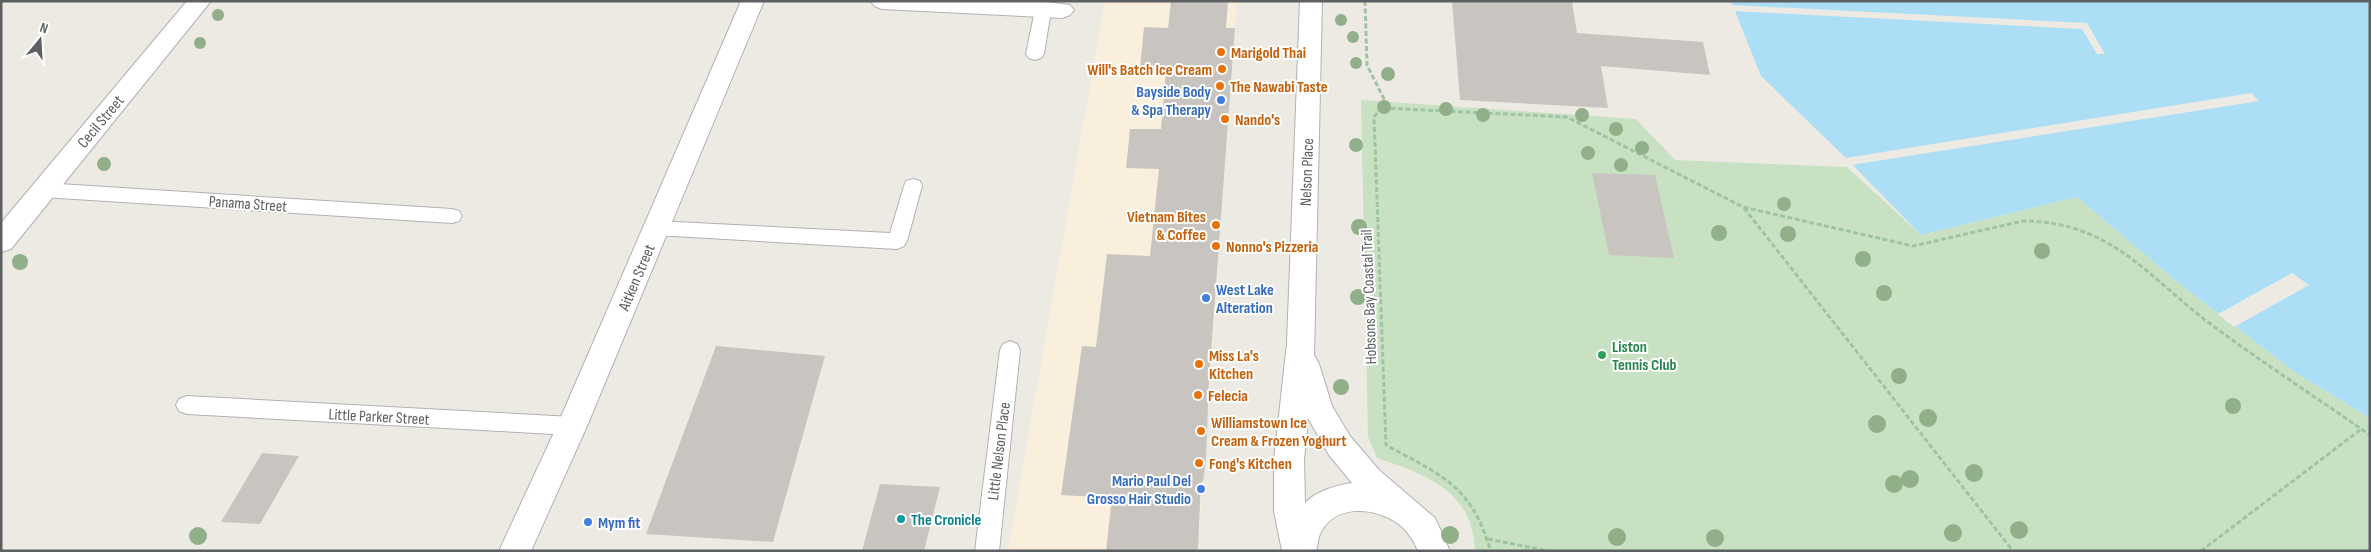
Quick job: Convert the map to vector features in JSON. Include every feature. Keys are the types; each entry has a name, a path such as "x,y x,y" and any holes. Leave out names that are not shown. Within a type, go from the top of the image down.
{"street":[{"name":"Cecil Street","path":"1,242 200,1"},
{"name":"Aitken Street","path":"515,551 572,426 753,1"},
{"path":"882,1 1052,10"},
{"name":"Nelson Place","path":"1299,551 1290,511 1289,460 1301,343 1311,1"},
{"name":"Nelson Place","path":"1301,343 1312,394 1320,414 1332,435 1362,475 1378,491 1402,508"},
{"path":"1299,551 1301,538 1310,520 1332,502 1352,496 1383,499 1402,508 1424,527 1434,551"}],"lane":[{"path":"1035,54 1052,10"},
{"path":"656,228 897,240 913,186"},
{"name":"Panama Street","path":"43,190 452,216"},
{"name":"Little Nelson Place","path":"987,551 1010,350"},
{"name":"Little Parker Street","path":"187,405 572,426"}],"path":[{"path":"1365,1 1367,64 1386,103 1383,108 1567,117 1743,207 1914,246 2024,221 2054,222 2084,230 2125,253 2218,330 2370,436"},
{"name":"Hobsons Bay Coastal Trail","path":"1383,108 1374,117 1386,445 1431,471 1463,495 1481,523 1492,551"},
{"path":"1743,207 2013,551"},
{"path":"2202,551 2360,430"},
{"path":"1487,539 1548,551"}],"shaded area":[{"path":"1105,1 1237,1 1198,551 1008,551"}],"green space":[{"path":"1361,100 1636,119 1675,160 1847,167 1921,235 2077,197 2176,281 2296,373 2370,418 2370,551 1475,551 1472,530 1466,514 1456,500 1444,488 1429,479 1377,458 1368,437"}],"water":[{"path":"1731,1 2370,1 2370,418 2296,373 2176,281 2077,197 1921,235 1846,158 1761,76"}],"pier":[{"path":"1732,5 2087,23 2105,54 2097,54 2082,29 1733,11"},
{"path":"2251,93 2259,101 1851,165 1846,158"},
{"path":"2292,273 2309,285 2234,327 2218,314"}],"building":[{"path":"1171,1 1228,1 1226,28 1235,28 1209,380 1206,459 1203,482 1201,482 1198,551 1106,551 1112,498 1061,495 1082,346 1096,347 1107,254 1150,256 1159,169 1126,168 1130,129 1161,129 1166,70 1140,68 1144,27 1168,28"},
{"path":"1452,1 1572,2 1577,33 1703,42 1710,75 1601,66 1608,108 1460,100"},
{"path":"1592,173 1655,175 1674,258 1609,255"},
{"path":"716,346 825,356 773,542 646,534"},
{"path":"262,453 299,456 260,524 221,522"},
{"name":"The Cronicle","path":"880,484 940,487 924,551 862,551"}],"place":[{"name":"Marigold Thai","path":"1221,52"},
{"name":"Will's Batch Ice Cream","path":"1222,69"},
{"name":"The Nawabi Taste","path":"1220,86"},
{"name":"Bayside Body & Spa Therapy","path":"1221,100"},
{"name":"Nando's","path":"1225,119"},
{"name":"Vietnam Bites & Coffee","path":"1216,225"},
{"name":"Nonno's Pizzeria","path":"1216,246"},
{"name":"West Lake Alteration","path":"1206,298"},
{"name":"Liston Tennis Club","path":"1602,355"},
{"name":"Miss La's Kitchen","path":"1199,364"},
{"name":"Felecia","path":"1198,395"},
{"name":"Williamstown Ice Cream & Frozen Yoghurt","path":"1201,431"},
{"name":"Fong's Kitchen","path":"1199,463"},
{"name":"Mario Paul Del Grosso Hair Studio","path":"1201,489"},
{"name":"The Cronicle","path":"901,519"},
{"name":"Mym fit","path":"588,522"}]}
